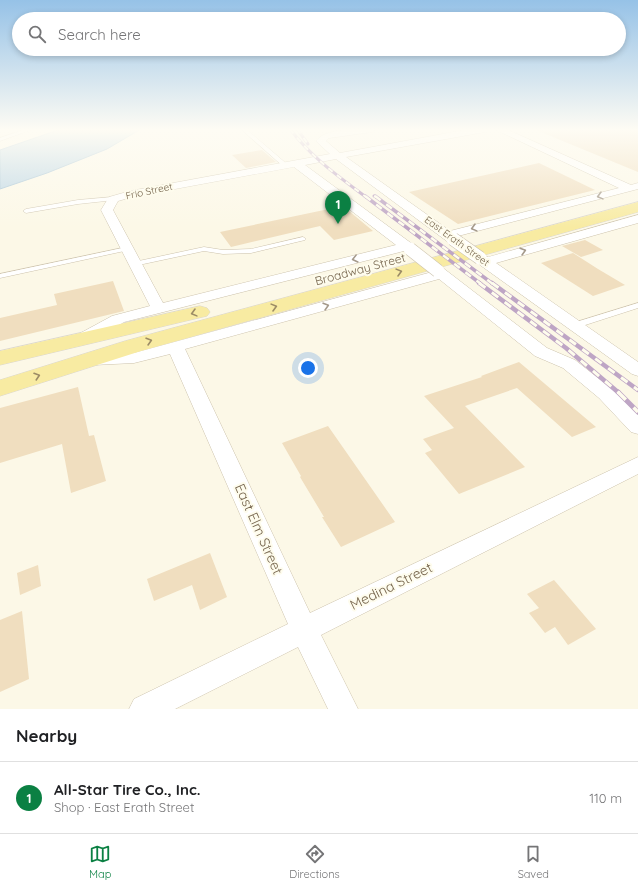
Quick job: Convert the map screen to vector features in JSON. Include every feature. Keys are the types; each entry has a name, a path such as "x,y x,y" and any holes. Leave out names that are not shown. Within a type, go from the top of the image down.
{"main road":[{"name":"Broadway Street","path":"0,388 83,350 187,315 635,190"},
{"name":"Broadway Street","path":"0,358 83,350 194,329 638,207"}],"street":[{"name":"Frio Street","path":"113,199 130,194 306,162"},
{"name":"East Erath Street","path":"346,162 638,370"},
{"path":"572,162 635,190"},
{"path":"291,165 408,247 541,352 569,364 606,394 638,427"},
{"path":"451,237 635,190"},
{"path":"113,199 107,210 158,308"},
{"path":"483,260 638,219"},
{"name":"Broadway Street","path":"83,350 118,320 158,308 408,247"},
{"name":"Broadway Street","path":"83,350 134,358 176,348 440,272"},
{"name":"East Elm Street","path":"176,348 304,629 343,709"},
{"name":"Medina Street","path":"144,709 638,465"}],"lane":[{"path":"287,162 291,165"},
{"name":"Frio Street","path":"26,211 78,202 113,199"},
{"path":"134,264 204,249 222,252 251,251 303,239"},
{"path":"0,276 126,249"},
{"path":"576,325 638,305"}],"water":[{"path":"0,162 74,162 47,173 0,189"}],"building":[{"path":"240,162 276,162 246,168"},
{"path":"614,162 638,162 638,172"},
{"path":"539,163 595,190 458,224 409,192"},
{"path":"343,206 373,231 334,240 320,226 231,247 220,232"},
{"path":"585,240 603,250 581,257 562,246"},
{"path":"573,253 625,285 593,296 541,263"},
{"path":"113,281 124,311 0,341 0,318 57,305 54,294"},
{"path":"519,362 596,427 572,437 517,388 465,406 525,467 459,494 425,453 432,450 423,439 454,428 424,396 482,377 481,376"},
{"path":"78,387 89,436 94,435 106,481 71,493 62,444 0,463 0,408"},
{"path":"328,426 395,522 341,547 322,517 324,517 282,443"},
{"path":"210,553 227,597 200,610 192,585 154,601 147,579"},
{"path":"38,565 41,586 20,595 17,573"},
{"path":"554,580 596,629 568,645 555,627 545,633 529,613 539,608 527,594"},
{"path":"22,611 29,679 0,692 0,620"}],"railway":[{"path":"321,162 366,197"},
{"path":"365,196 481,284"},
{"path":"375,196 493,284"},
{"path":"479,283 566,348 619,393"},
{"path":"492,283 638,390"},
{"path":"619,393 638,412"}],"place":[{"name":"All-Star Tire Co., Inc.","path":"338,224"}]}
